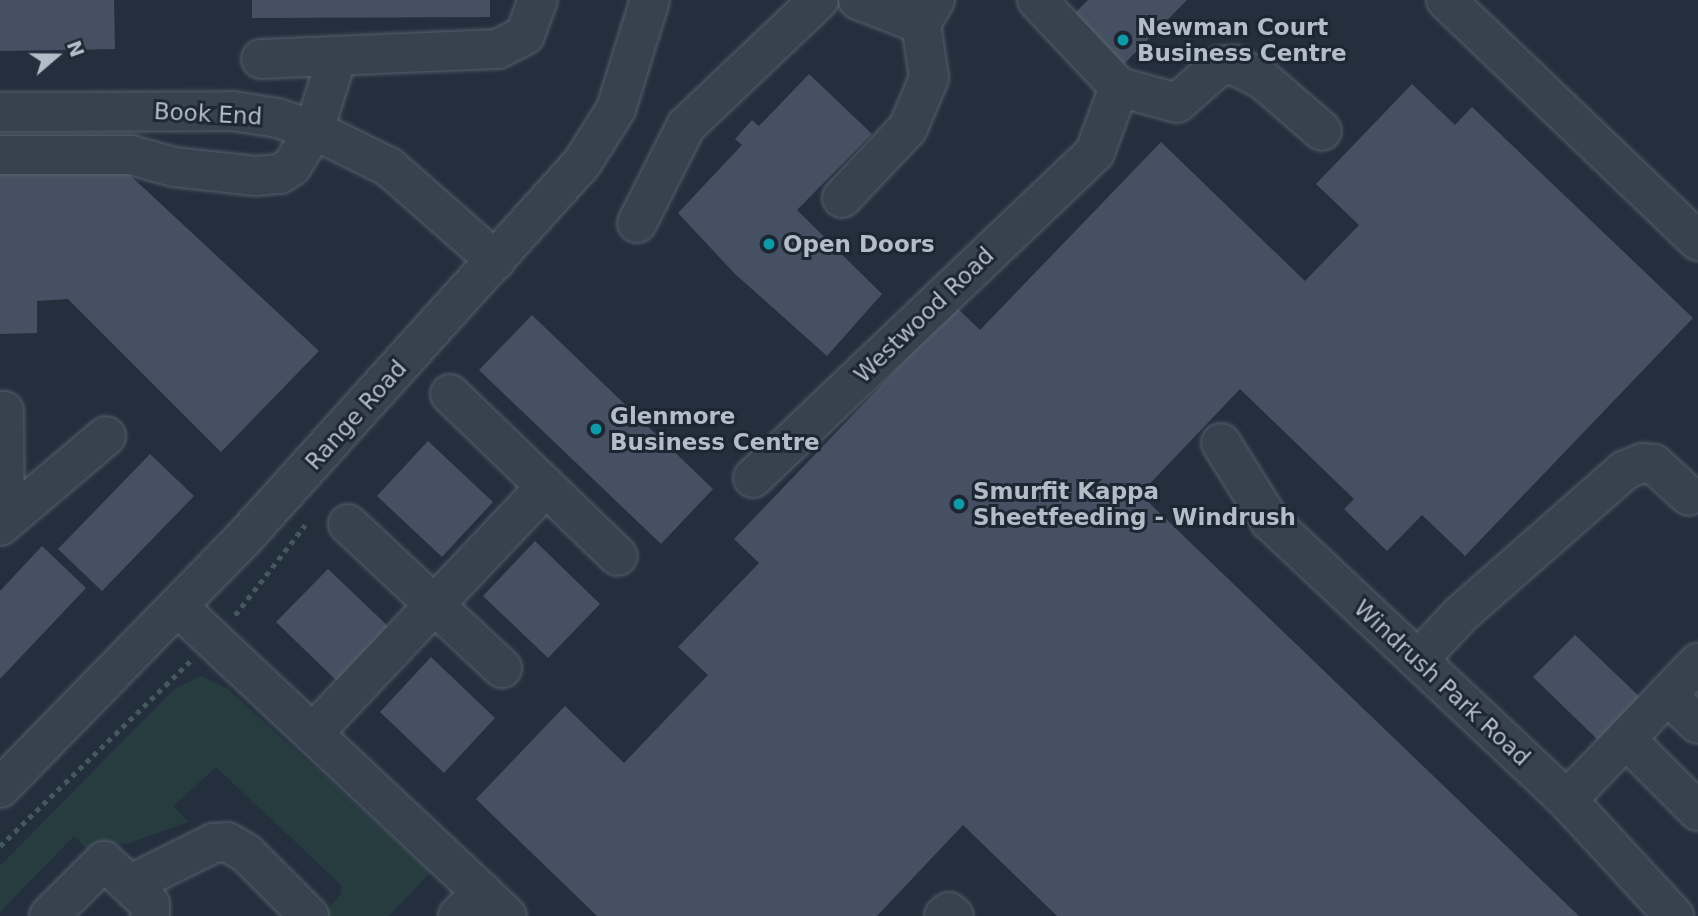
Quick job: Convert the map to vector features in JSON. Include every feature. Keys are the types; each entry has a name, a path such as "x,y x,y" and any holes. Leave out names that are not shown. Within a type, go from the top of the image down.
{"street":[{"path":"261,59 498,49 525,35 538,0"},
{"name":"Range Road","path":"0,788 178,607 496,261 582,163 616,109 650,0"},
{"path":"637,223 686,126 819,0"},
{"path":"842,198 908,128 929,78 928,12 858,0"},
{"path":"1037,0 1119,87 1177,103 1219,66 1234,65 1262,79 1322,131"},
{"path":"1446,0 1698,242"},
{"path":"0,155 131,155 174,167 268,175 292,166 314,130 337,57"},
{"name":"Westwood Road","path":"753,478 1094,152 1119,87"},
{"name":"Book End","path":"0,112 233,111 314,130 390,167 496,261"},
{"path":"450,394 618,556"},
{"path":"0,411 4,411 3,524"},
{"path":"3,524 106,436"},
{"name":"Windrush Park Road","path":"1221,443 1270,521 1567,800 1672,915"},
{"path":"1418,660 1461,614 1625,470 1642,463 1654,464 1689,496"},
{"path":"314,732 546,487"},
{"path":"348,524 502,668"},
{"path":"178,607 314,732 482,908"},
{"path":"1567,800 1698,663"},
{"path":"1667,695 1698,724"},
{"path":"1626,738 1698,811"},
{"path":"49,916 101,863 108,862 147,907 214,843 227,842 246,853 309,916"},
{"path":"944,916 949,912 954,916"}],"green space":[{"path":"201,676 228,689 431,872 389,916 327,916 324,913 341,894 341,885 216,767 173,806 188,822 127,844 105,843 91,853 74,836 0,912 0,866 173,690"}],"building":[{"path":"0,0 114,0 115,49 0,51"},
{"path":"252,0 490,0 490,17 252,18"},
{"name":"Newman Court Business Centre","path":"1088,0 1187,0 1123,65 1073,15"},
{"name":"Open Doors","path":"809,74 872,134 797,210 882,294 827,356 735,274 678,213 742,145 735,139 752,120 759,126"},
{"name":"Smurfit Kappa Sheetfeeding - Windrush","path":"1412,84 1455,125 1472,107 1693,318 1465,556 1422,515 1387,551 1344,509 1354,499 1240,389 1140,494 1579,916 1057,916 963,825 877,916 597,916 476,799 565,706 624,763 708,675 678,647 759,563 734,539 956,307 980,330 1161,142 1305,281 1359,225 1316,184"},
{"path":"0,163 119,165 319,351 221,452 68,299 37,301 37,333 0,334"},
{"name":"Glenmore Business Centre","path":"532,315 713,489 661,544 479,370"},
{"path":"428,441 493,502 442,557 377,496"},
{"path":"150,454 194,496 102,591 58,549"},
{"path":"535,541 600,604 548,658 483,596"},
{"path":"42,546 86,588 0,679 0,591"},
{"path":"328,569 392,630 340,684 276,622"},
{"path":"1575,635 1641,698 1599,741 1533,677"},
{"path":"431,657 495,718 444,773 380,712"}],"place":[{"name":"Newman Court Business Centre","path":"1123,40"},
{"name":"Open Doors","path":"769,244"},
{"name":"Glenmore Business Centre","path":"596,429"},
{"name":"Smurfit Kappa Sheetfeeding - Windrush","path":"959,504"}]}
